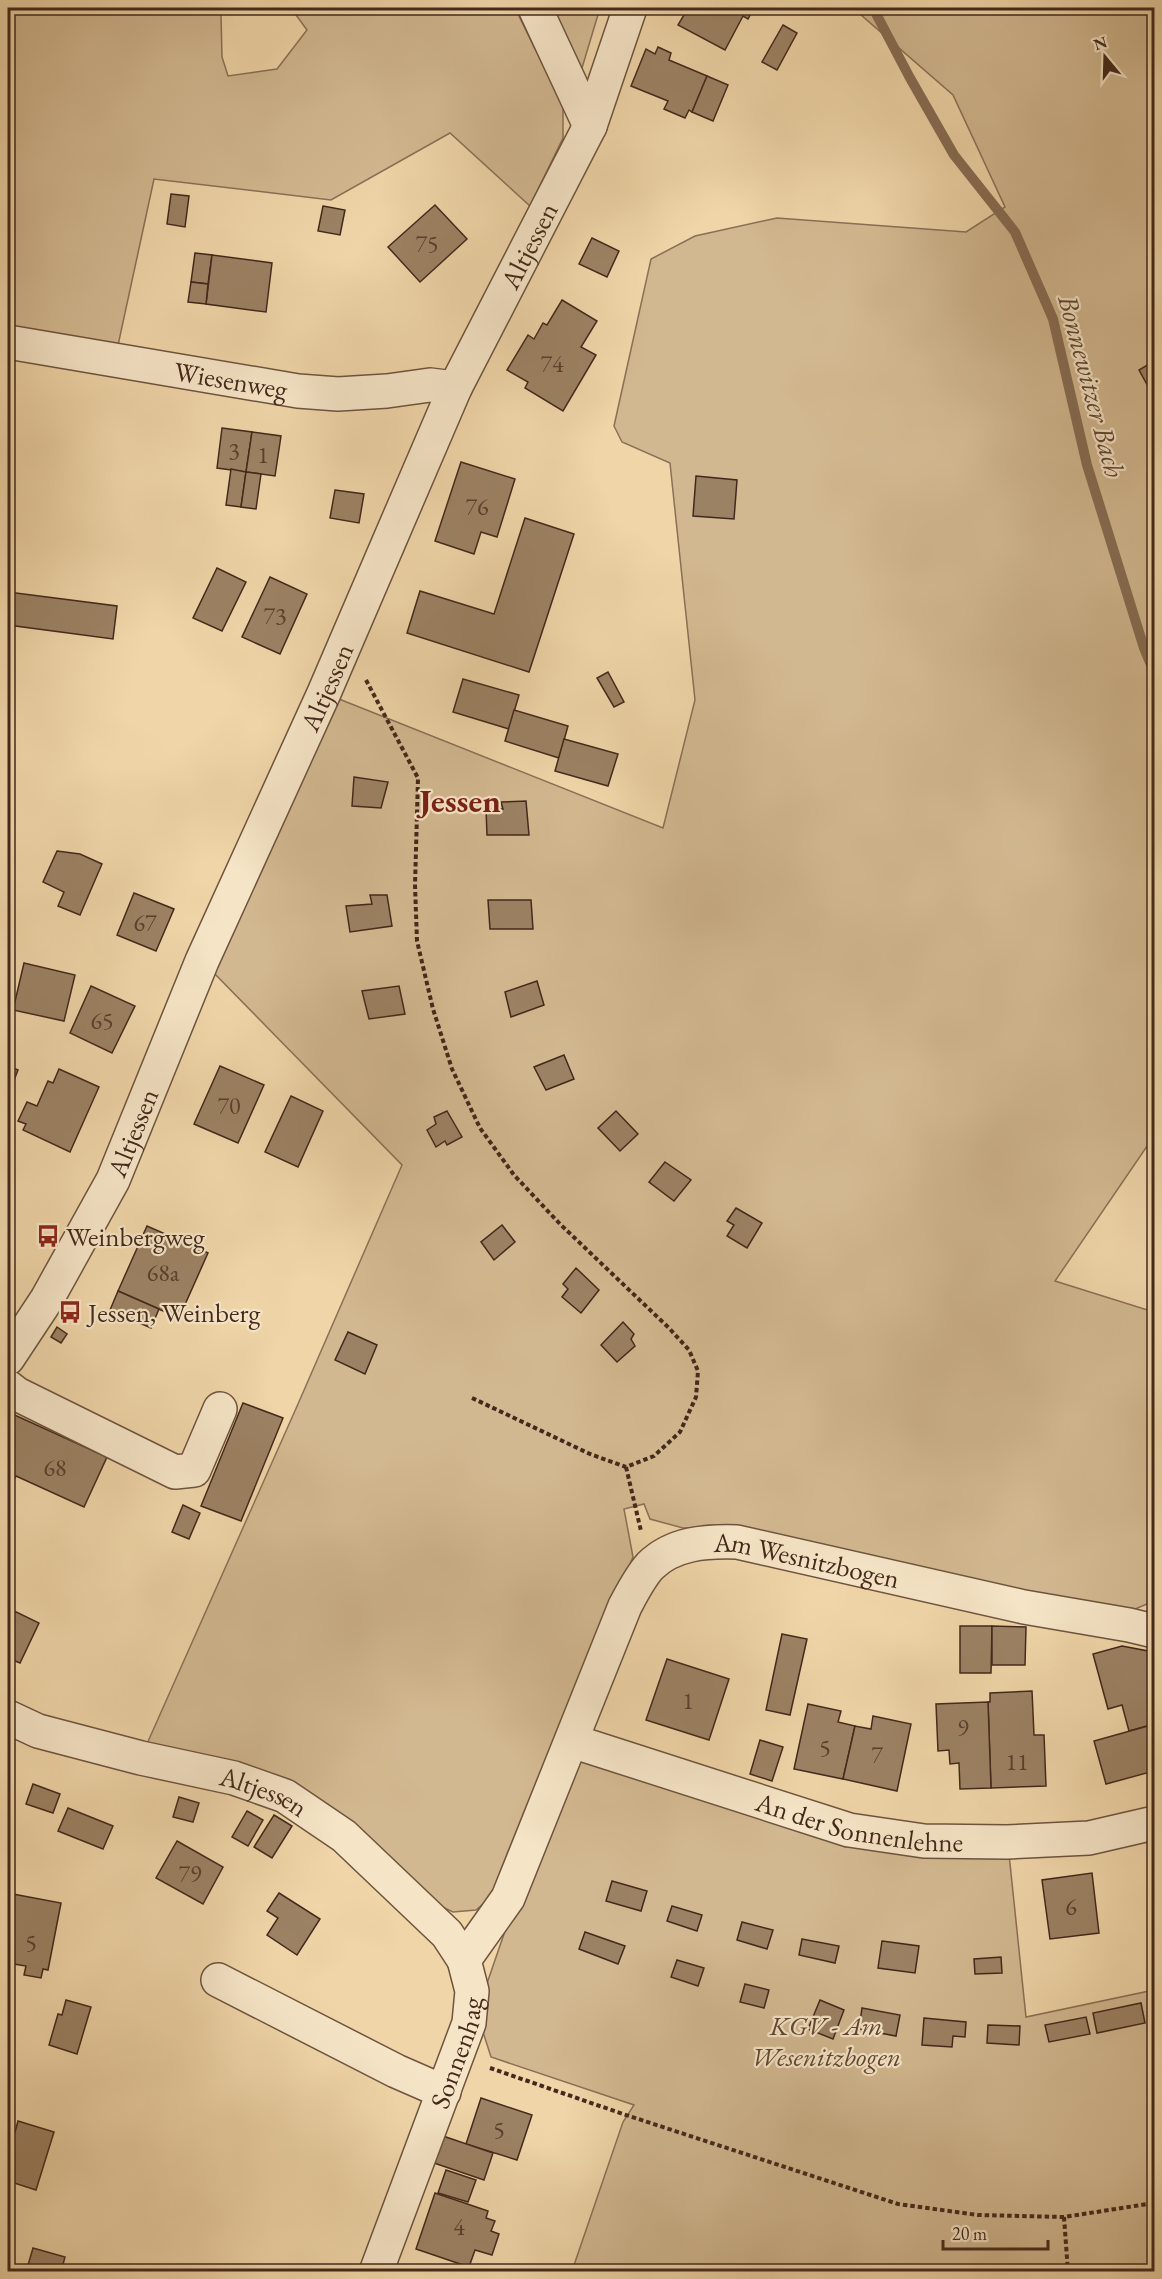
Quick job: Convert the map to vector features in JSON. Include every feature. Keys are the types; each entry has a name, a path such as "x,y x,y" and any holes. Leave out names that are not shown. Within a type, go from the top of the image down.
{"street":[{"path":"535,8 590,126"},
{"name":"Altjessen","path":"8,1358 47,1299 113,1179 202,961 346,643 455,388 590,126 630,8"},
{"name":"Wiesenweg","path":"8,342 298,390 338,394 430,385 455,388"},
{"path":"8,1387 17,1394 175,1472 194,1470 220,1409"},
{"name":"Am Wesnitzbogen","path":"572,1741 625,1605 650,1567 673,1549 710,1541 737,1542 1024,1607 1146,1623"},
{"name":"Altjessen","path":"8,1717 38,1731 141,1758 234,1778 285,1796 344,1836 447,1934 464,1960"},
{"name":"An der Sonnenlehne","path":"572,1741 849,1830 924,1841 1007,1842 1089,1838 1155,1823"},
{"name":"Sonnenhag","path":"376,2271 458,2058 469,2023 472,1991 464,1960 508,1898 572,1741"},
{"path":"218,1980 396,2071 444,2092"}],"path":[{"path":"346,643 418,778 415,885 417,941 432,1010 452,1069 475,1118 514,1175 560,1224 669,1328 688,1350 698,1371 696,1397 680,1432 654,1456 626,1467 590,1455 470,1397"},
{"path":"626,1467 650,1567"},
{"path":"458,2058 898,2204 978,2215 1064,2217 1155,2203"},
{"path":"1064,2217 1068,2271"}],"green space":[{"path":"8,8 215,8 221,15 222,57 228,76 277,69 307,30 291,8 515,8 563,106 563,138 530,206 450,133 331,200 154,179 117,350 8,331 8,96 10,95 8,92"},
{"path":"552,8 600,8 579,78"},
{"path":"853,8 1154,8 1154,1136 1055,1281 1154,1312 1154,1601 1126,1613 706,1527 683,1528 650,1519 644,1504 624,1509 633,1557 495,1894 476,1910 453,1912 436,1904 353,1829 146,1746 402,1165 213,972 339,699 663,828 695,700 670,463 622,442 614,426 651,259 695,236 777,218 966,232 1005,207 953,95"},
{"name":"KGV - Am Wesenitzbogen","path":"579,1757 1009,1854 1026,2017 1154,1990 1154,2271 572,2271 623,2122 634,2105 491,2057 483,2032 483,1995 514,1905"}],"building":[{"path":"688,8 754,8 748,19 743,16 725,50 678,25"},
{"path":"783,25 797,33 777,70 762,62"},
{"path":"658,47 671,53 669,60 707,76 692,112 689,110 685,118 664,109 668,101 631,86 646,49 655,54"},
{"path":"707,76 728,85 713,121 692,112"},
{"path":"171,194 189,196 185,227 167,224"},
{"path":"435,205 467,239 420,282 388,247"},
{"path":"323,206 345,210 340,235 318,231"},
{"path":"592,238 619,251 607,277 579,264"},
{"path":"195,253 212,255 208,284 191,282"},
{"path":"212,255 272,263 266,312 206,304"},
{"path":"191,282 208,284 206,304 188,302"},
{"path":"562,300 597,321 581,347 596,355 563,411 525,388 528,382 507,370 528,335 534,339 543,323 547,325"},
{"path":"1154,361 1154,397 1139,370"},
{"path":"222,428 252,432 246,472 217,468"},
{"path":"252,432 281,436 275,476 246,472"},
{"path":"461,462 515,479 497,537 481,532 474,554 435,541"},
{"path":"231,469 246,472 241,507 226,505"},
{"path":"246,472 261,474 256,509 241,507"},
{"path":"696,476 737,480 734,519 693,516"},
{"path":"335,490 364,494 359,523 330,518"},
{"path":"525,518 574,534 529,672 407,633 420,591 494,614"},
{"path":"217,568 246,582 222,631 193,618"},
{"path":"270,577 307,594 280,654 242,637"},
{"path":"8,592 117,606 113,639 8,625"},
{"path":"608,672 624,702 614,707 597,678"},
{"path":"463,679 519,695 509,729 453,712"},
{"path":"514,710 568,726 559,758 505,741"},
{"path":"564,739 618,754 608,786 555,771"},
{"path":"354,777 388,782 381,808 352,806"},
{"path":"526,801 529,835 487,835 486,809 503,809 501,802"},
{"path":"57,851 80,854 102,864 80,915 58,906 64,892 43,882"},
{"path":"134,893 174,909 156,951 117,935"},
{"path":"370,895 387,895 392,926 350,932 346,906 372,904"},
{"path":"488,900 531,900 533,929 490,929"},
{"path":"24,963 75,975 64,1021 13,1010"},
{"path":"537,981 544,1005 511,1017 505,992"},
{"path":"91,986 135,1006 112,1053 70,1033"},
{"path":"399,986 405,1014 369,1019 362,991"},
{"path":"564,1055 574,1079 546,1090 534,1067"},
{"path":"8,1066 18,1070 8,1096"},
{"path":"220,1066 264,1085 238,1143 194,1124"},
{"path":"59,1069 99,1087 70,1152 23,1130 26,1124 18,1121 27,1102 37,1106 48,1081 53,1083"},
{"path":"291,1096 323,1111 298,1167 265,1152"},
{"path":"447,1111 462,1137 447,1145 445,1141 436,1147 427,1130 436,1124 434,1117"},
{"path":"616,1111 638,1134 620,1151 598,1128"},
{"path":"665,1162 691,1180 674,1201 649,1182"},
{"path":"736,1208 762,1223 747,1248 727,1236 734,1225 727,1221"},
{"path":"502,1225 515,1242 494,1260 481,1242"},
{"path":"147,1226 208,1253 179,1318 118,1291"},
{"path":"576,1268 599,1290 581,1313 562,1297 568,1289 563,1284"},
{"path":"118,1291 159,1309 151,1328 110,1310"},
{"path":"623,1322 634,1334 631,1339 635,1346 617,1362 601,1345"},
{"path":"57,1327 67,1334 61,1343 51,1337"},
{"path":"348,1332 377,1345 365,1374 335,1360"},
{"path":"243,1403 283,1418 241,1521 201,1506"},
{"path":"8,1412 107,1457 84,1507 16,1476 8,1488"},
{"path":"183,1505 200,1513 189,1539 172,1532"},
{"path":"8,1602 13,1604 10,1609 39,1623 20,1663 8,1658"},
{"path":"960,1626 992,1626 991,1673 960,1673"},
{"path":"992,1626 1026,1627 1025,1665 992,1665"},
{"path":"782,1634 807,1639 790,1715 766,1710"},
{"path":"1122,1646 1148,1651 1154,1675 1154,1724 1129,1731 1122,1705 1108,1709 1093,1654"},
{"path":"667,1659 729,1679 709,1740 646,1720"},
{"path":"1032,1691 1034,1735 1044,1735 1046,1786 991,1788 988,1702 990,1702 990,1693"},
{"path":"988,1702 991,1788 960,1789 959,1763 950,1764 949,1750 938,1751 936,1704"},
{"path":"808,1704 841,1711 838,1722 855,1726 843,1779 794,1769"},
{"path":"873,1716 911,1724 897,1791 843,1779 855,1726 871,1729"},
{"path":"1154,1724 1154,1751 1148,1726"},
{"path":"1148,1726 1154,1751 1154,1771 1106,1784 1094,1741"},
{"path":"760,1740 783,1747 772,1781 750,1774"},
{"path":"33,1784 60,1794 53,1813 26,1804"},
{"path":"179,1797 199,1803 193,1822 173,1817"},
{"path":"68,1808 113,1826 103,1849 58,1831"},
{"path":"247,1811 263,1820 248,1846 232,1837"},
{"path":"274,1815 292,1826 272,1858 254,1847"},
{"path":"177,1841 223,1867 203,1904 156,1878"},
{"path":"1092,1873 1099,1933 1050,1939 1042,1880"},
{"path":"612,1881 647,1891 641,1911 606,1901"},
{"path":"279,1893 320,1919 297,1955 267,1935 278,1918 267,1911"},
{"path":"13,1894 61,1903 48,1970 43,1969 41,1978 24,1975 26,1966 8,1963 8,1922"},
{"path":"672,1906 702,1915 697,1931 667,1921"},
{"path":"742,1922 773,1930 767,1949 737,1940"},
{"path":"585,1932 625,1946 618,1964 579,1949"},
{"path":"802,1939 839,1946 835,1963 799,1955"},
{"path":"882,1941 919,1946 915,1973 878,1968"},
{"path":"1001,1957 1002,1973 975,1974 974,1959"},
{"path":"677,1960 704,1968 698,1986 671,1977"},
{"path":"745,1984 769,1990 764,2008 740,2002"},
{"path":"66,2000 91,2007 77,2054 49,2045 58,2014 62,2015"},
{"path":"820,2000 844,2010 833,2039 808,2029"},
{"path":"1141,2003 1145,2023 1097,2033 1093,2013"},
{"path":"862,2008 900,2015 896,2036 859,2029"},
{"path":"1086,2017 1090,2034 1049,2042 1045,2025"},
{"path":"924,2018 966,2022 965,2037 953,2036 952,2047 922,2045"},
{"path":"988,2025 1020,2026 1019,2045 987,2043"},
{"path":"481,2098 532,2115 517,2160 466,2144"},
{"path":"18,2121 54,2132 36,2190 8,2181 8,2130 15,2132"},
{"path":"443,2136 493,2153 484,2180 434,2163"},
{"path":"446,2170 476,2180 468,2202 438,2193"},
{"path":"435,2193 488,2211 486,2218 495,2221 491,2231 499,2234 492,2255 475,2250 469,2267 416,2249"},
{"path":"33,2248 65,2257 61,2272 26,2272"}],"waterway":[{"name":"Bonnewitzer Bach","path":"873,8 954,155 1015,232 1053,319 1087,465 1144,648 1154,672"}],"place":[{"name":"Weinbergweg","path":"48,1236"},
{"name":"Jessen, Weinberg","path":"70,1312"}],"district":[{"name":"Jessen","path":"460,800"}]}
